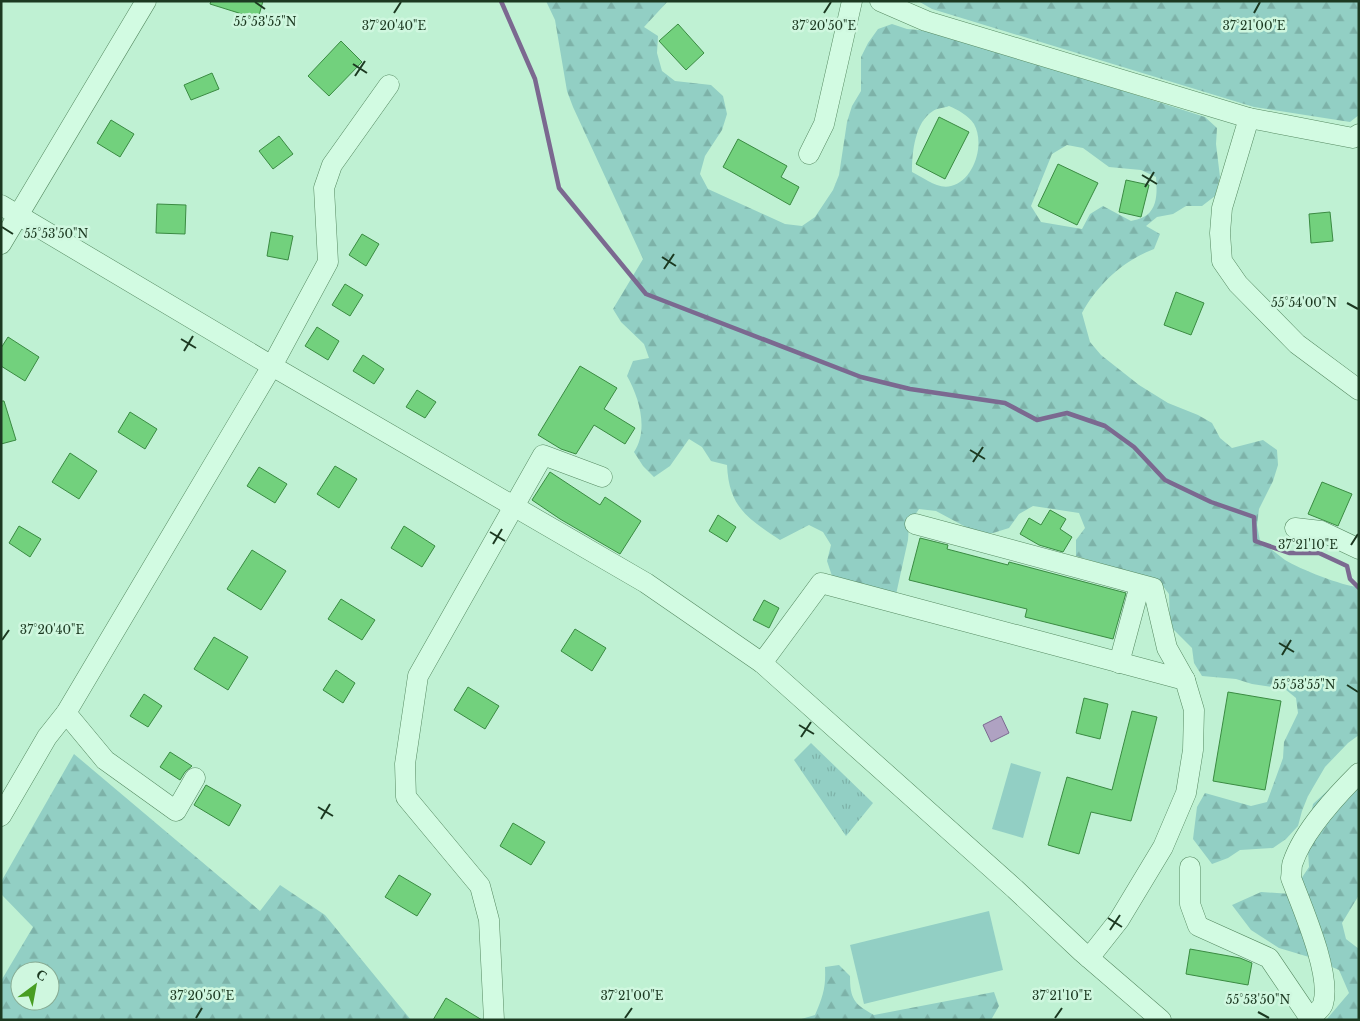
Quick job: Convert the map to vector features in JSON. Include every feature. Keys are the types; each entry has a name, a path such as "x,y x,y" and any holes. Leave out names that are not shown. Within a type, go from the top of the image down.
{"lane":[{"path":"1,244 146,1"},
{"path":"809,154 824,124 852,1"},
{"path":"880,1 926,21 1249,118 1357,138"},
{"path":"1,816 47,737 66,714 272,366 328,262 324,188 332,166 389,84"},
{"path":"1249,118 1222,208 1220,233 1222,261 1238,284 1297,344 1359,390"},
{"path":"1,205 272,366 646,583 762,663 1015,889 1089,958 1161,1020"},
{"path":"494,1020 489,920 480,886 406,797 405,764 418,676 543,455 602,477"},
{"path":"915,524 1153,588 1167,648 1185,680 1194,710 1193,750 1186,793 1163,847 1119,920 1089,958"},
{"path":"1295,528 1321,532 1359,549"},
{"path":"762,663 821,583 1185,680"},
{"path":"1119,663 1140,585"},
{"path":"66,714 105,760 176,811 195,778"},
{"path":"1190,867 1190,904 1198,926 1268,958 1310,1019 1322,1007 1326,992 1322,967 1291,878 1292,863 1304,840 1332,800 1359,773"}],"green space":[{"path":"546,1 668,1 644,27 658,36 657,53 662,71 675,81 711,85 723,96 727,114 722,130 705,156 700,174 708,189 785,224 802,226 815,217 833,190 839,175 847,122 852,106 861,91 861,57 878,29 892,24 907,29 940,32 1205,117 1217,128 1216,144 1220,177 1215,196 1202,206 1186,206 1173,214 1157,217 1146,226 1160,234 1154,249 1132,260 1103,283 1082,313 1090,342 1101,355 1139,385 1168,403 1212,423 1220,438 1232,448 1263,440 1277,450 1278,465 1273,481 1259,509 1257,525 1260,541 1285,560 1300,568 1332,580 1359,587 1359,735 1348,743 1325,767 1308,796 1298,826 1286,839 1273,848 1240,850 1228,858 1212,864 1193,839 1197,807 1205,793 1251,806 1267,802 1283,758 1284,742 1298,713 1296,698 1285,689 1252,684 1236,679 1202,676 1194,663 1192,648 1170,626 1169,594 1159,581 1076,556 1076,540 1085,528 1079,513 1033,506 1019,514 1009,528 993,533 977,533 936,511 919,509 909,524 908,540 895,599 832,576 827,561 831,545 823,532 809,525 780,540 758,525 749,518 736,501 728,479 727,465 711,461 702,447 689,439 670,466 654,477 643,466 634,452 641,434 641,414 627,376 633,361 649,358 644,344 621,322 613,309 643,259 567,91 555,20","holes":["949,106 963,113 974,124 977,132 978,150 972,169 966,176 959,182 946,187 936,185 912,172 912,164 916,138 922,122 935,110","1067,145 1083,148 1109,167 1141,170 1156,177 1156,198 1151,211 1144,217 1131,221 1103,206 1090,214 1082,229 1041,222 1031,206 1052,154"]},
{"path":"918,1 1359,1 1359,115 1350,122 1254,107 932,9"},
{"path":"811,743 873,803 846,836 794,760"},
{"path":"74,754 260,911 280,885 325,915 411,1020 1,1020 1,981 10,966 10,1011 60,1011 60,961 13,961 33,927 1,894 1,882"},
{"path":"1011,763 1041,772 1023,838 992,829"},
{"path":"1359,773 1359,895 1342,923 1346,939 1359,949 1359,1020 1326,1020 1349,993 1339,970 1309,957 1279,948 1251,930 1232,905 1261,892 1291,894 1309,867 1307,835 1313,804 1336,783"},
{"path":"989,911 1003,970 864,1004 850,945"},
{"path":"839,965 850,976 854,1000 862,1008 874,1015 994,992 999,1006 991,1020 798,1020 815,1015 823,992 825,967"}],"shaded area":[{"path":"1001,716 1009,733 991,742 983,725"}],"building":[{"path":"211,1 263,1 258,19 210,4"},
{"path":"678,24 704,53 686,70 659,41"},
{"path":"341,41 362,62 329,96 308,76"},
{"path":"212,73 219,89 191,100 184,85"},
{"path":"939,117 969,132 945,179 916,164"},
{"path":"111,120 134,134 120,157 97,143"},
{"path":"279,136 293,154 273,169 259,151"},
{"path":"738,139 787,166 781,177 799,187 790,205 723,167"},
{"path":"1058,164 1098,183 1077,225 1038,206"},
{"path":"1126,180 1149,185 1141,217 1119,212"},
{"path":"157,204 186,205 185,234 156,233"},
{"path":"1330,212 1333,241 1311,243 1309,214"},
{"path":"271,232 293,236 288,260 267,256"},
{"path":"362,234 379,244 366,266 349,255"},
{"path":"345,284 363,295 350,316 332,305"},
{"path":"1176,292 1204,303 1191,335 1164,325"},
{"path":"317,327 339,341 328,360 305,346"},
{"path":"8,337 39,357 25,381 1,366 1,348"},
{"path":"363,355 384,369 374,384 353,371"},
{"path":"580,366 617,388 604,409 635,428 625,444 594,425 576,454 561,449 538,435"},
{"path":"417,390 436,402 425,418 406,407"},
{"path":"1,401 4,401 16,440 1,444"},
{"path":"130,412 157,429 145,449 118,432"},
{"path":"70,453 97,471 79,499 52,482"},
{"path":"335,466 357,479 339,508 317,494"},
{"path":"259,467 287,484 275,503 247,486"},
{"path":"550,472 600,505 605,497 641,521 620,554 560,519 532,500"},
{"path":"1322,482 1352,494 1338,526 1308,514"},
{"path":"1050,510 1066,519 1060,529 1072,537 1063,552 1039,545 1020,534 1029,518 1041,525"},
{"path":"718,515 736,527 727,542 709,531"},
{"path":"19,526 41,539 30,557 9,543"},
{"path":"404,526 435,546 422,567 391,548"},
{"path":"920,538 948,545 947,549 1008,565 1009,562 1126,593 1113,639 1025,617 1027,609 909,580"},
{"path":"252,550 286,571 261,610 227,589"},
{"path":"341,599 375,620 362,640 328,619"},
{"path":"764,600 779,608 769,628 753,620"},
{"path":"575,629 606,648 592,671 561,651"},
{"path":"214,637 248,657 228,690 194,669"},
{"path":"336,670 355,683 343,703 323,690"},
{"path":"468,687 499,706 485,729 454,710"},
{"path":"1228,692 1281,701 1265,790 1213,781"},
{"path":"144,694 162,706 148,727 130,716"},
{"path":"1084,698 1108,704 1100,739 1076,733"},
{"path":"1132,711 1157,717 1131,821 1091,812 1079,854 1048,845 1067,777 1112,790"},
{"path":"170,752 192,766 180,780 160,767"},
{"path":"206,785 241,805 229,826 194,805"},
{"path":"513,823 545,842 531,865 500,846"},
{"path":"399,875 431,894 417,916 385,897"},
{"path":"1190,949 1240,958 1252,963 1248,985 1186,974"},
{"path":"446,998 482,1020 433,1020"}],"waterway":[{"path":"501,1 535,79 559,188 646,294 861,377 910,389 1005,403 1037,420 1067,413 1105,426 1134,447 1165,480 1211,502 1254,517 1255,541 1289,553 1319,553 1347,566 1350,579 1359,588"}]}
